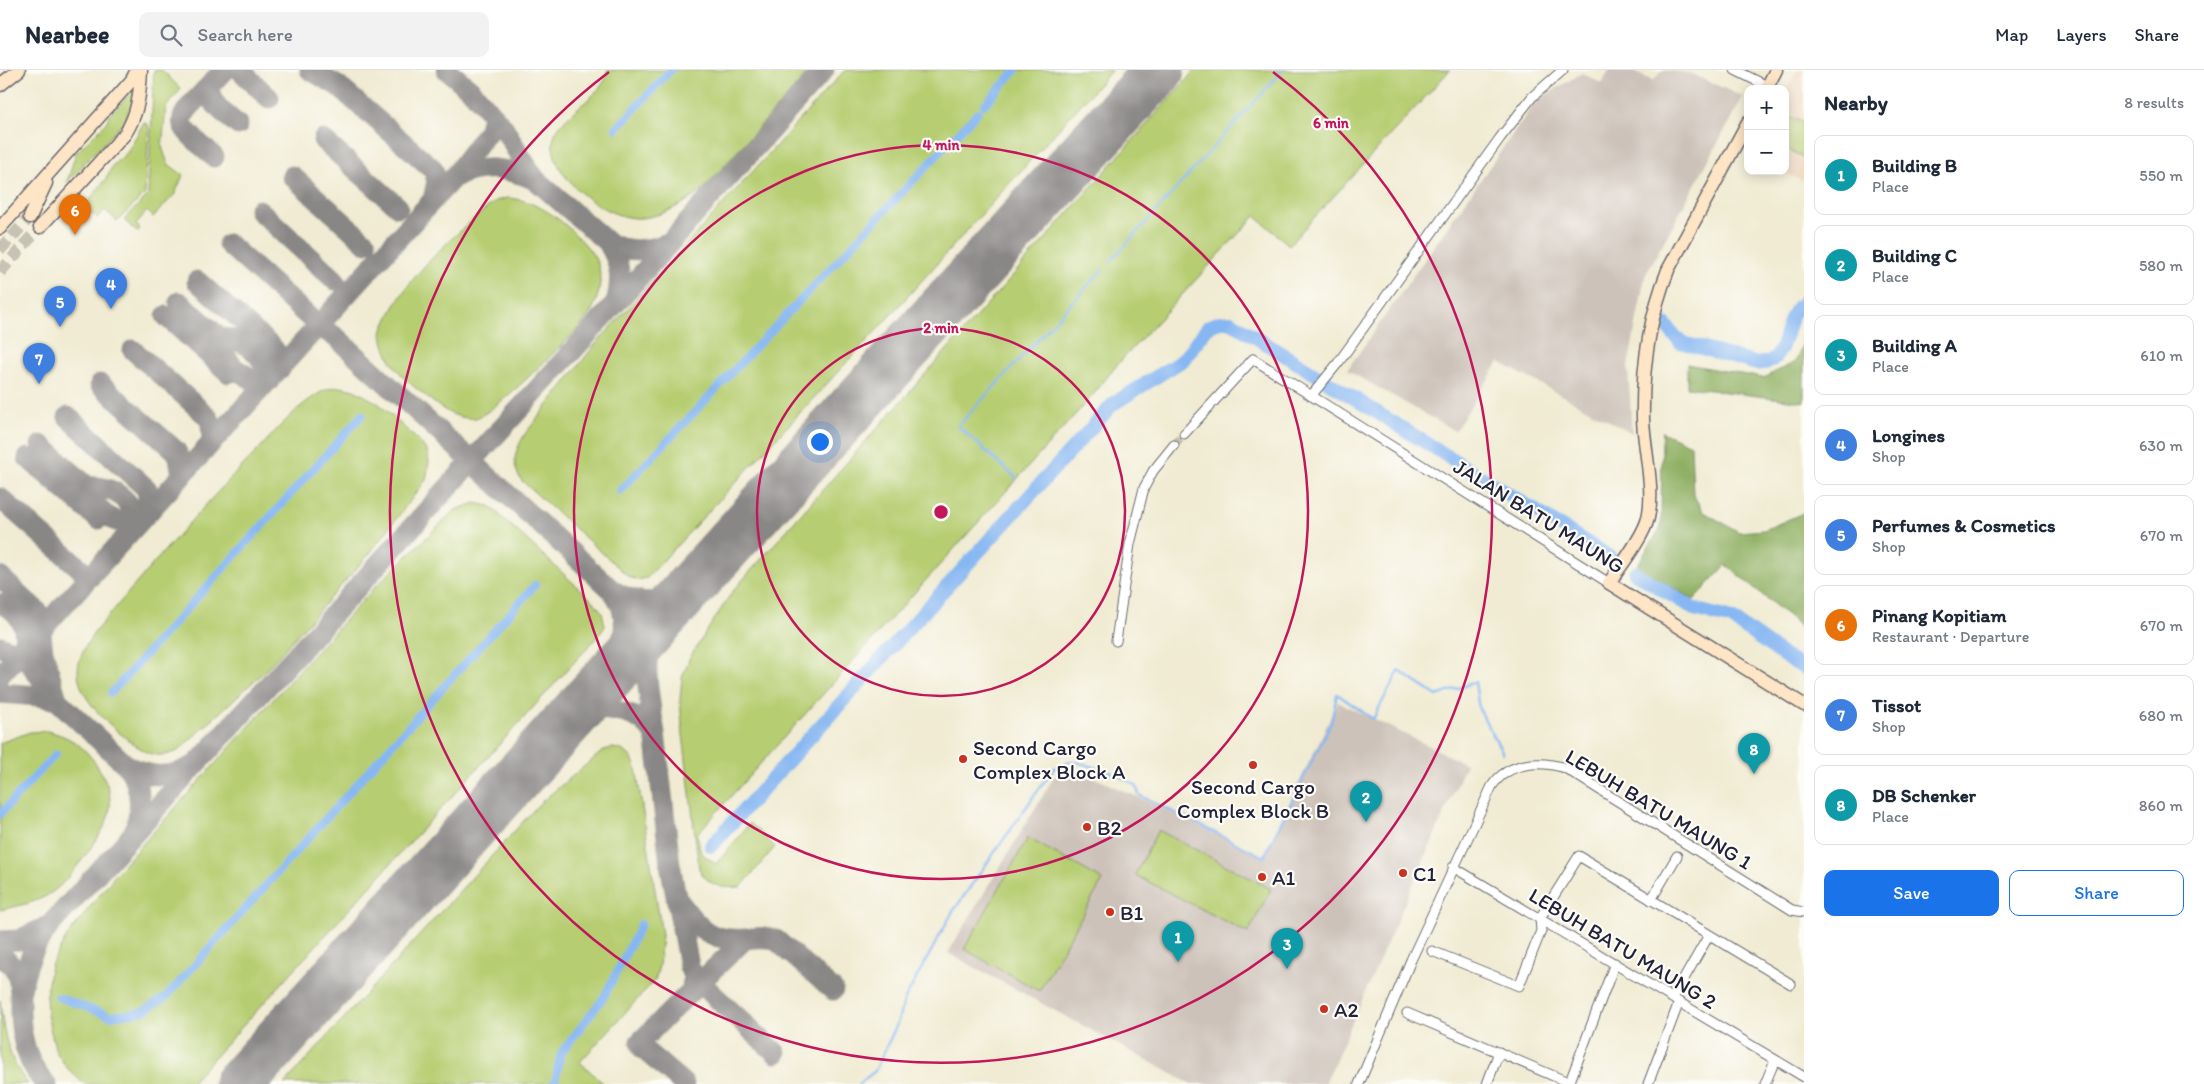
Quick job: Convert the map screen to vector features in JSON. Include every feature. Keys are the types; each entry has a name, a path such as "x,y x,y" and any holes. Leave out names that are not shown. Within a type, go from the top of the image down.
{"street":[{"path":"0,85 19,70"},
{"path":"1312,395 1338,363 1500,138 1532,97 1563,70"},
{"path":"1734,70 1762,85"},
{"path":"1768,85 1776,70"},
{"path":"40,227 133,123 138,105 137,76"},
{"path":"0,228 137,76"},
{"path":"1609,584 1648,519 1650,500 1643,419 1644,380 1649,335 1658,296 1668,270 1744,129"},
{"path":"30,217 53,169"},
{"name":"JALAN BATU MAUNG","path":"1184,434 1253,359 1804,705"},
{"path":"1116,641 1130,544 1144,488 1152,471 1174,445"},
{"name":"LEBUH BATU MAUNG 1","path":"1359,1084 1411,960 1454,867 1498,778 1515,768 1526,765 1551,764 1565,768 1792,910 1804,912"},
{"path":"1432,951 1519,986 1541,931 1540,918 1579,856 1791,984"},
{"path":"1651,900 1677,856"},
{"name":"LEBUH BATU MAUNG 2","path":"1454,867 1804,1077"},
{"path":"1648,1084 1676,1000 1709,935"},
{"path":"1407,1014 1570,1083 1615,963"},
{"path":"1487,1084 1499,1052"},
{"path":"1766,1084 1775,1060"}],"shaded area":[{"path":"1609,70 1631,70 1653,81 1663,70 1690,73 1743,97 1645,276 1628,367 1632,433 1499,362 1455,431 1347,370 1536,101 1582,73 1602,84"},
{"path":"1797,70 1804,70 1804,182 1789,174 1789,85"},
{"path":"1338,702 1466,764 1325,1084 1191,1084 948,953 1054,777 1079,771 1149,802 1263,857"}],"green space":[{"path":"154,70 162,70 181,89 166,107 162,147 168,164 183,175 175,194 153,217 147,211 136,224 140,229 137,232 124,220 148,195"},
{"path":"607,70 811,70 702,190 689,200 673,208 657,215 640,218 626,217 612,212 583,194 570,182 554,155 553,141 556,131 599,88 605,79"},
{"path":"845,70 1112,70 898,307 647,578 638,580 629,577 522,481 516,469 516,452 525,434 594,346"},
{"path":"1195,70 1450,70 1289,245 1255,216 1117,365 1092,396 697,834 701,853 716,864 750,823 775,847 741,887 722,887 711,883 699,869 682,726 680,699 682,678 690,657 732,592"},
{"path":"134,90 133,100 124,122 67,182 76,153 106,123 110,114"},
{"path":"1789,116 1804,123 1804,158 1789,150"},
{"path":"144,122 148,125 149,130 145,194 117,221 105,210 97,218 90,211 90,200 106,179 113,165 127,153"},
{"path":"507,198 533,204 549,212 580,239 590,250 597,262 600,275 599,291 589,315 552,355 515,389 484,414 475,418 460,417 440,407 414,387 401,374 386,351 382,332 401,295 427,263 488,207 496,201"},
{"path":"1804,341 1804,402 1687,387 1687,364 1763,378 1795,362"},
{"path":"341,387 354,390 378,403 420,442 427,451 429,462 426,480 370,553 266,670 178,751 161,755 144,751 124,737 102,717 85,695 78,672 79,661 85,647 94,633 173,541 287,419 304,403 323,391"},
{"path":"1662,432 1691,445 1693,495 1704,512 1739,532 1764,530 1804,511 1804,629 1726,565 1694,600 1636,567 1661,527"},
{"path":"475,503 490,506 595,603 602,612 605,626 600,634 190,1084 84,1084 67,1068 56,1052 47,1015 46,995 51,965 67,936 120,869 375,587 455,510"},
{"path":"47,731 75,742 91,757 104,778 109,791 109,814 99,836 60,886 39,899 0,910 0,743 30,732"},
{"path":"612,748 627,754 636,768 662,935 659,966 655,980 580,1062 604,1084 284,1084 540,803 604,750"},
{"path":"1158,830 1271,889 1248,933 1135,875"},
{"path":"1028,838 1103,880 1039,991 964,949"},
{"path":"0,1000 11,1055 28,1084 0,1084"}],"waterway":[{"path":"616,129 671,70"},
{"path":"984,105 1016,70"},
{"path":"1110,262 1283,70"},
{"path":"620,491 978,112"},
{"path":"1016,478 958,426 1102,270"},
{"path":"1665,324 1680,342 1757,364 1766,363 1776,357 1793,315 1804,302"},
{"path":"711,846 1113,404 1183,360 1209,326 1220,322 1231,322 1610,557"},
{"path":"111,693 362,415"},
{"path":"1635,573 1694,609 1732,619 1804,668"},
{"path":"58,997 110,1016 142,1012 166,997 535,585"},
{"path":"859,1084 875,1071 897,1024 905,999 952,913 1053,769 1073,761 1108,771 1136,785 1139,795 1264,857 1331,723 1337,694 1373,719 1399,671 1437,696 1475,682 1479,709 1503,753"},
{"path":"0,814 56,754"},
{"path":"552,1084 555,1081 561,1053 604,997 641,924"}],"taxiway":[{"path":"224,70 210,85 211,97 218,108 238,125"},
{"path":"240,70 269,98"},
{"path":"310,70 338,86 433,169 437,181 433,200"},
{"path":"447,70 472,91 504,128 536,180 608,243"},
{"path":"20,994 31,957 51,924 616,303 824,70"},
{"path":"210,85 189,108 182,122 191,136 214,157"},
{"path":"0,675 452,179 489,130 492,114"},
{"path":"323,140 398,207"},
{"path":"453,178 474,170 495,169 505,170 536,180"},
{"path":"292,176 366,243"},
{"path":"259,210 335,280"},
{"path":"616,303 620,279 616,258 608,243 630,250 653,248 668,243"},
{"path":"228,244 318,325 337,338 612,590 638,600 652,602 674,595 697,579"},
{"path":"197,281 273,348 280,358 281,368"},
{"path":"179,302 220,338 226,357 234,368 250,378 269,381 263,363 253,350 238,341 220,338"},
{"path":"166,316 229,373"},
{"path":"133,350 207,416 211,423 212,443"},
{"path":"100,384 176,451 179,457 182,476"},
{"path":"68,417 147,489 150,511"},
{"path":"41,445 88,487 96,505 104,514 116,521 137,525 131,508 120,496 106,489 88,487"},
{"path":"28,458 98,519"},
{"path":"0,498 90,577"},
{"path":"0,577 37,611 43,651 57,700"},
{"path":"607,679 621,645 624,624 619,601 612,590"},
{"path":"0,604 13,611 22,623 24,644 21,651"},
{"path":"571,718 577,713 595,709 615,711 634,716 655,733 648,687 648,655 650,640 656,626 665,614"},
{"path":"0,646 9,650 21,651 48,688"},
{"path":"0,693 39,696 57,700 125,764"},
{"path":"655,733 670,864 689,966 693,976 776,1053"},
{"path":"134,831 140,805 138,788 125,764 141,772 158,775 174,774 191,767"},
{"path":"678,900 692,918 713,935 732,939 765,938 776,940 833,990"},
{"path":"0,941 19,940 46,927"},
{"path":"696,988 692,990 745,939"},
{"path":"0,954 14,968 18,978 23,1039 29,1059 39,1077 46,1084"},
{"path":"684,1084 643,1049 640,1042 692,990 693,976"}],"runway":[{"path":"239,1084 1159,70"}],"tunnel":[{"path":"0,250 30,217"},
{"path":"0,272 40,227"},
{"path":"1174,445 1184,434"}],"place":[{"name":"Pinang Kopitiam","path":"75,235"},
{"name":"Longines","path":"111,309"},
{"name":"Perfumes & Cosmetics","path":"60,327"},
{"name":"Tissot","path":"39,384"},
{"name":"Second Cargo Complex Block A","path":"963,759"},
{"name":"Second Cargo Complex Block B","path":"1253,765"},
{"name":"DB Schenker","path":"1754,774"},
{"name":"Building C","path":"1366,822"},
{"name":"B2","path":"1087,827"},
{"name":"C1","path":"1403,873"},
{"name":"A1","path":"1262,877"},
{"name":"B1","path":"1110,912"},
{"name":"Building B","path":"1178,962"},
{"name":"Building A","path":"1287,969"},
{"name":"A2","path":"1324,1009"}]}
